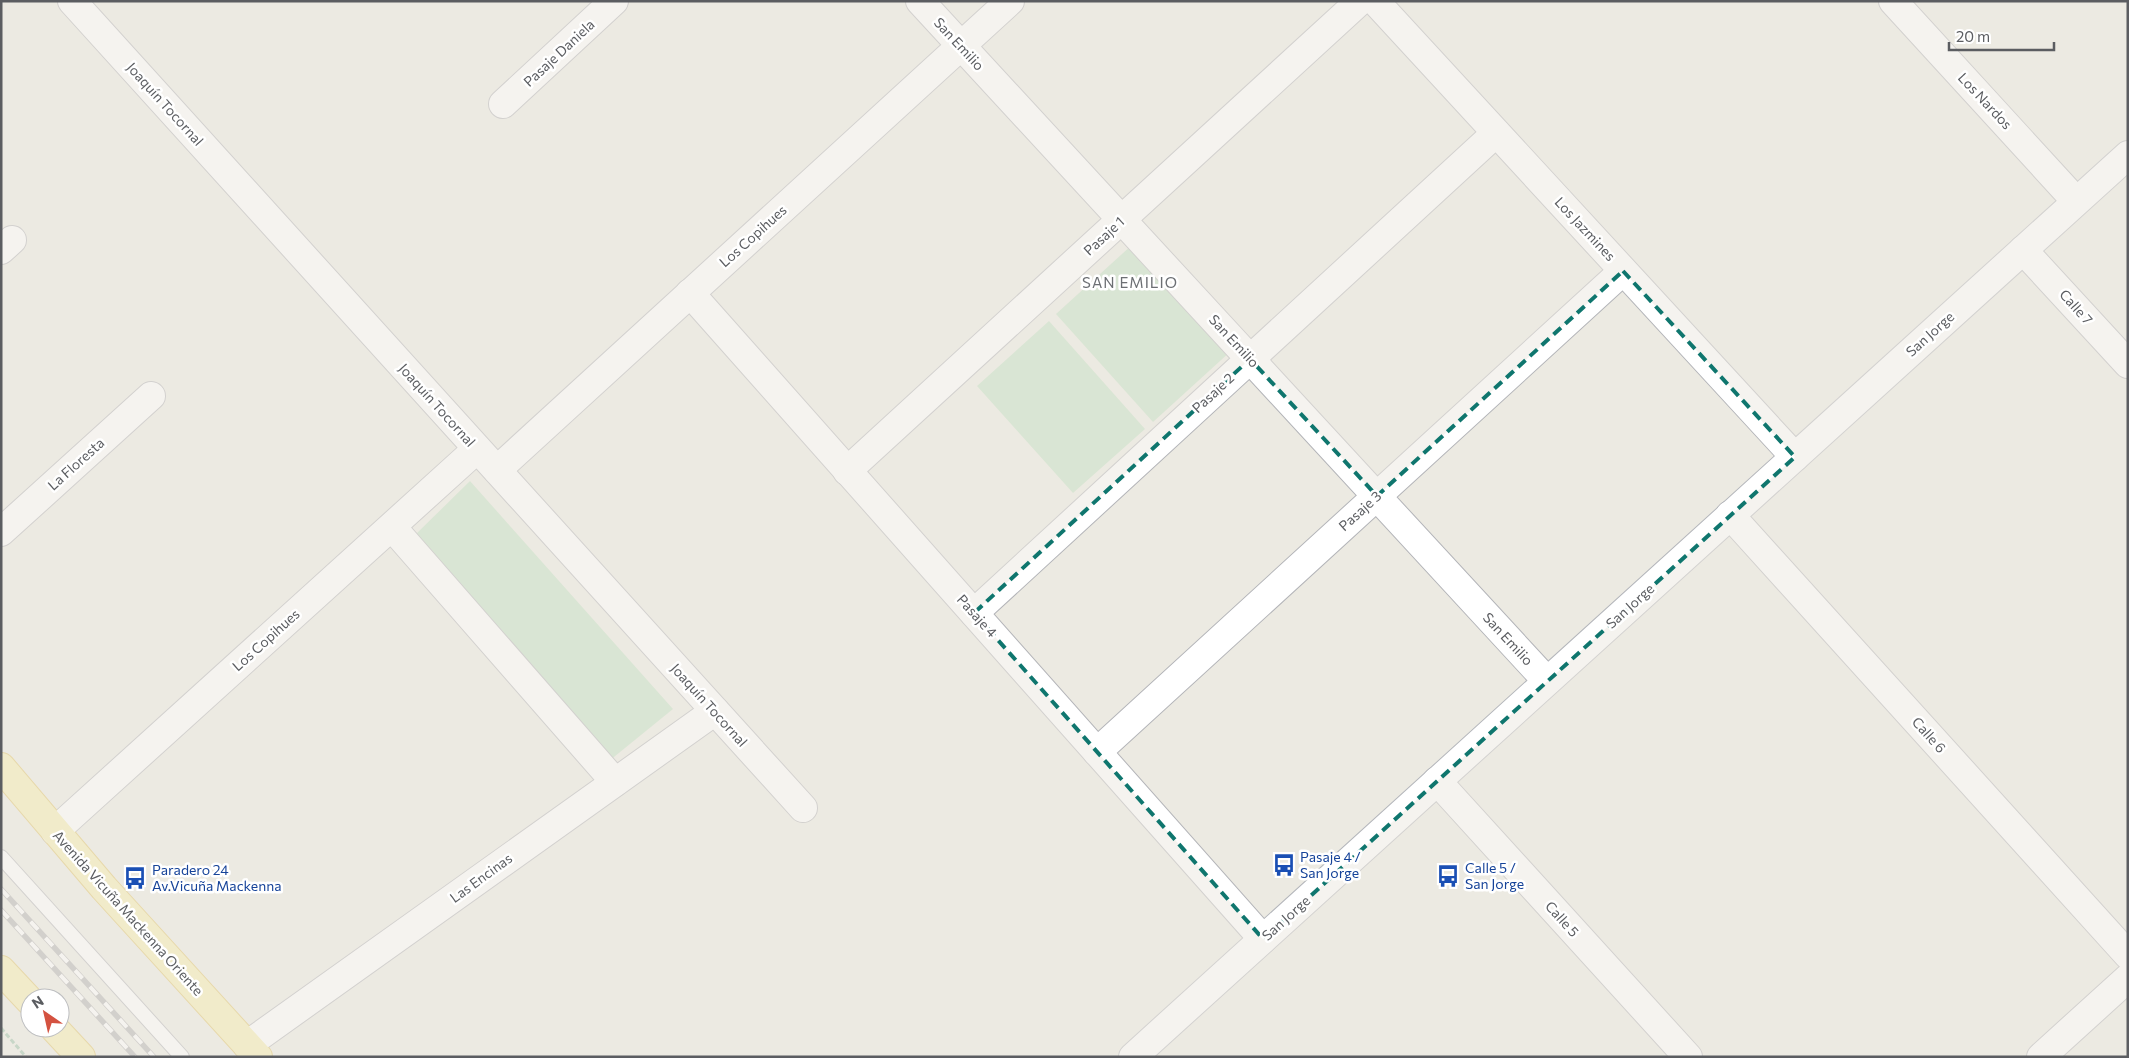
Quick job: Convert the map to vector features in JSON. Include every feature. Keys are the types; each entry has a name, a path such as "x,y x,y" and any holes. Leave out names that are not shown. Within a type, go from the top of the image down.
{"main road":[{"name":"Avenida Vicuña Mackenna Oriente","path":"1,767 155,945 252,1051"},
{"path":"1,970 20,991"},
{"path":"63,1038 80,1057"}],"street":[{"name":"Joaquín Tocornal","path":"72,1 803,808"},
{"name":"Pasaje Daniela","path":"503,104 614,1"},
{"name":"San Emilio","path":"920,1 1548,681"},
{"name":"Los Copihues","path":"497,470 1010,1"},
{"name":"Pasaje 1","path":"848,471 1360,1"},
{"name":"Los Jazmines","path":"1375,1 1794,457"},
{"name":"Los Nardos","path":"1893,1 2076,201"},
{"name":"Pasaje 2","path":"974,613 1496,133"},
{"name":"San Jorge","path":"1144,1053 1263,939 2128,155"},
{"name":"Calle 7","path":"2024,250 2128,364"},
{"name":"Pasaje 3","path":"1097,752 1623,271"},
{"name":"Pasaje 4","path":"690,294 1263,939"},
{"name":"La Floresta","path":"1,532 151,396"},
{"name":"Los Copihues","path":"55,831 477,449"},
{"name":"Calle 6","path":"1730,515 2128,955"},
{"path":"392,526 615,782"},
{"name":"Las Encinas","path":"252,1051 615,782 715,711"},
{"name":"Calle 5","path":"1437,781 1688,1057"},
{"path":"2041,1057 2128,978"}],"lane":[{"path":"1,856 182,1057"}],"path":[{"path":"1,1028 26,1057"}],"highlighted area":[{"path":"1623,271 1795,457 1263,939 974,613 1250,359 1377,496"}],"green space":[{"path":"1133,244 1231,351 1153,422 1056,314"},
{"path":"1049,321 1145,429 1073,493 977,386"},
{"path":"470,481 673,709 609,761 414,536"}],"railway":[{"path":"1,889 154,1057"},
{"path":"1,910 135,1057"}],"place":[{"name":"Pasaje 4 / San Jorge","path":"1284,865"},
{"name":"Calle 5 / San Jorge","path":"1448,876"},
{"name":"Paradero 24 Av.Vicuña Mackenna","path":"135,878"}],"district":[{"name":"SAN EMILIO","path":"1130,283"}]}
